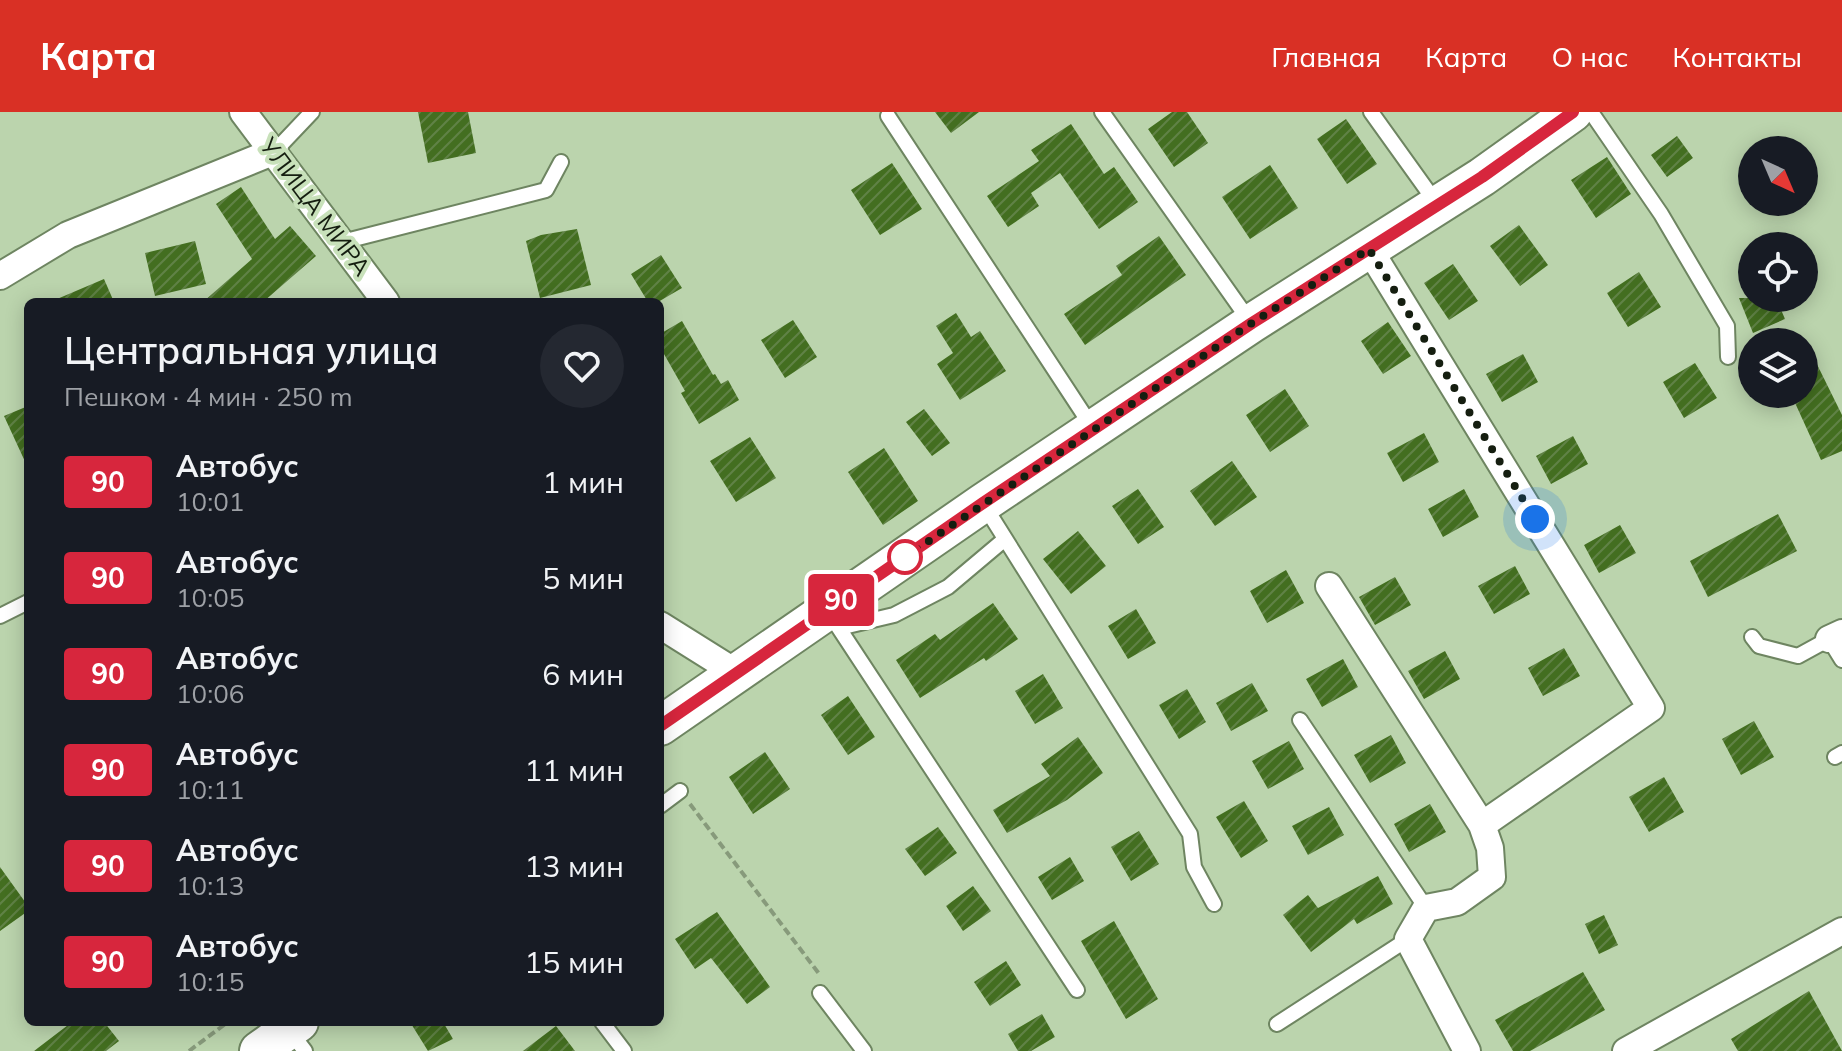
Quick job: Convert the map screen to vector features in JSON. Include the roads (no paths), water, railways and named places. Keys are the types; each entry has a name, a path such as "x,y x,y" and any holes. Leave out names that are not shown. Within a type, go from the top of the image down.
{"street":[{"name":"УЛИЦА МИРА","path":"243,112 383,298"},
{"path":"664,723 735,672 833,619 983,503 1252,323 1482,177 1573,112"},
{"path":"0,276 68,235 275,151"},
{"path":"1369,249 1651,708 1482,825"},
{"path":"1329,586 1482,825 1490,848 1492,877 1457,902 1426,908 1408,939 1467,1051"},
{"path":"664,628 735,672"},
{"path":"1626,1051 1842,931"}],"lane":[{"path":"275,151 312,112"},
{"path":"1102,112 1252,323"},
{"path":"1371,112 1438,205"},
{"path":"1591,112 1661,214 1727,326 1728,357"},
{"path":"888,116 1094,430"},
{"path":"342,242 546,190 561,162"},
{"path":"983,503 1190,834 1194,867 1214,904"},
{"path":"1005,539 948,587 894,615 833,619 1077,990"},
{"path":"0,616 24,604"},
{"path":"1752,637 1759,646 1798,656 1838,644"},
{"path":"1300,720 1426,908"},
{"path":"664,803 680,791"},
{"path":"1277,1024 1408,939"},
{"path":"820,993 864,1051"},
{"path":"605,1026 624,1051"}]}
